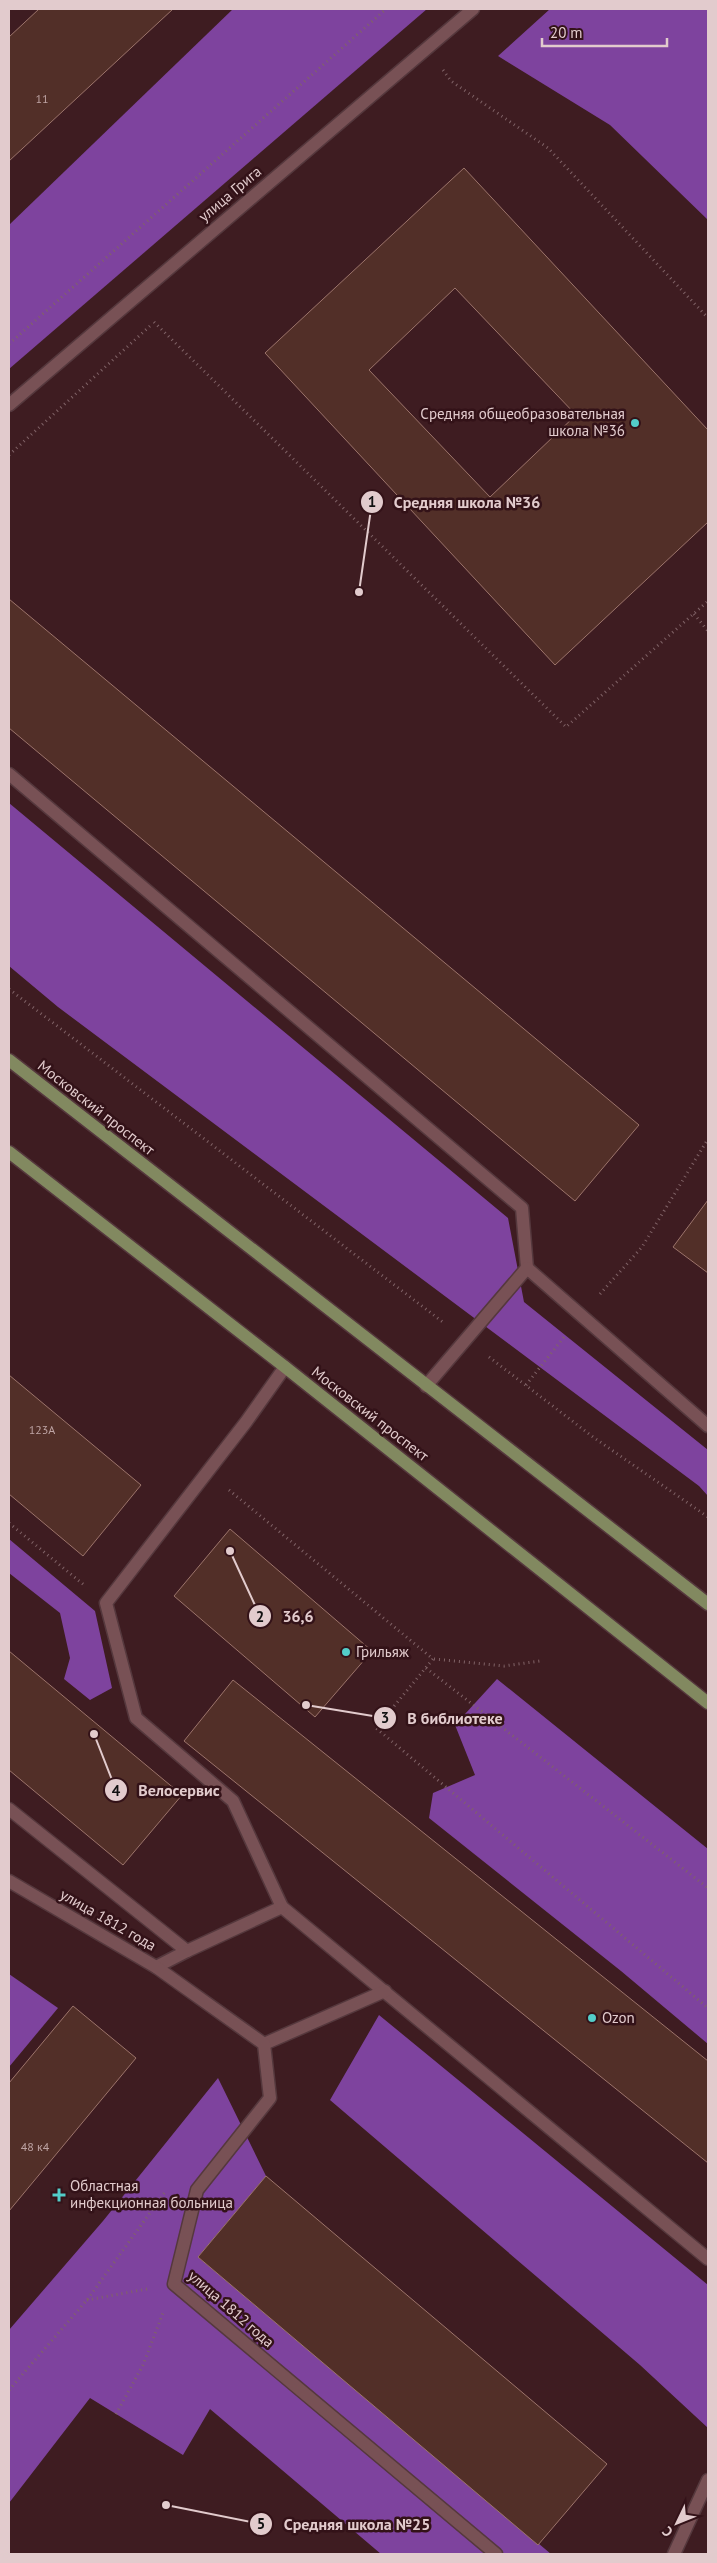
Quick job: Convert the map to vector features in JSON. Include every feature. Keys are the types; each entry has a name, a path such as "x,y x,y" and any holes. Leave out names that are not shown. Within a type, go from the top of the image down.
{"main road":[{"name":"Московский проспект","path":"9,1060 708,1604"},
{"name":"Московский проспект","path":"9,1152 285,1367 708,1703"}],"street":[{"name":"улица Грига","path":"9,405 473,9"},
{"path":"9,774 522,1208 527,1268 708,1426"},
{"path":"426,1386 527,1268"},
{"path":"285,1367 106,1603 136,1718 232,1801 282,1907 708,2259"},
{"path":"9,1809 187,1951"},
{"name":"улица 1812 года","path":"9,1881 156,1967 264,2044 270,2098 197,2190 174,2284 496,2554"},
{"path":"156,1967 282,1907"},
{"path":"264,2044 385,1991"},
{"path":"674,2554 708,2480"}],"path":[{"path":"9,344 386,9"},
{"path":"440,66 451,81 548,148 708,318"},
{"path":"154,322 566,726 708,601"},
{"path":"694,614 708,631"},
{"path":"9,989 593,1437 708,1517"},
{"path":"526,1385 581,1316 642,1247 708,1139"},
{"path":"207,1472 434,1659 504,1666 540,1661"},
{"path":"9,1523 106,1603"},
{"path":"434,1659 376,1728 708,2008"},
{"path":"426,1668 708,1888"},
{"path":"9,2390 87,2300 168,2188"},
{"path":"87,2300 174,2284"},
{"path":"116,2414 143,2365 174,2284"}],"shaded area":[{"path":"233,9 427,9 9,369 9,225"},
{"path":"550,9 708,9 708,220 610,125 498,56"},
{"path":"9,803 508,1218 524,1302 708,1450 708,1496 699,1486 58,1007 9,966"},
{"path":"9,1539 95,1611 112,1688 90,1700 64,1679 70,1658 60,1613 9,1573"},
{"path":"497,1679 708,1849 708,2044 621,1971 429,1818 433,1793 475,1775 455,1725"},
{"path":"9,1974 58,2008 9,2067"},
{"path":"379,2015 708,2285 708,2428 640,2365 330,2100"},
{"path":"218,2078 266,2176 198,2257 551,2554 381,2554 210,2409 183,2455 90,2398 9,2503 9,2330 103,2221"}],"building":[{"path":"39,9 173,9 9,161 9,37"},
{"name":"Средняя общеобразовательная школа №36","path":"464,168 708,430 708,522 555,665 265,353","holes":["455,288 576,415 490,497 369,370"]},
{"path":"9,599 639,1125 575,1201 9,728"},
{"path":"708,1200 708,1273 673,1247"},
{"path":"9,1375 141,1485 83,1556 9,1494"},
{"path":"230,1529 372,1651 315,1717 174,1596"},
{"path":"9,1651 182,1795 123,1865 9,1770"},
{"path":"233,1680 708,2061 708,2163 184,1741"},
{"path":"73,2006 136,2058 9,2211 9,2083"},
{"path":"266,2176 607,2464 538,2545 198,2257"}],"place":[{"name":"Средняя общеобразовательная школа №36","path":"635,423"},
{"name":"Средняя школа №36","path":"359,592"},
{"name":"36,6","path":"230,1551"},
{"name":"Грильяж","path":"346,1652"},
{"name":"В библиотеке","path":"306,1705"},
{"name":"Велосервис","path":"94,1734"},
{"name":"Ozon","path":"592,2018"},
{"name":"Областная инфекционная больница","path":"59,2195"},
{"name":"Средняя школа №25","path":"166,2505"}]}
